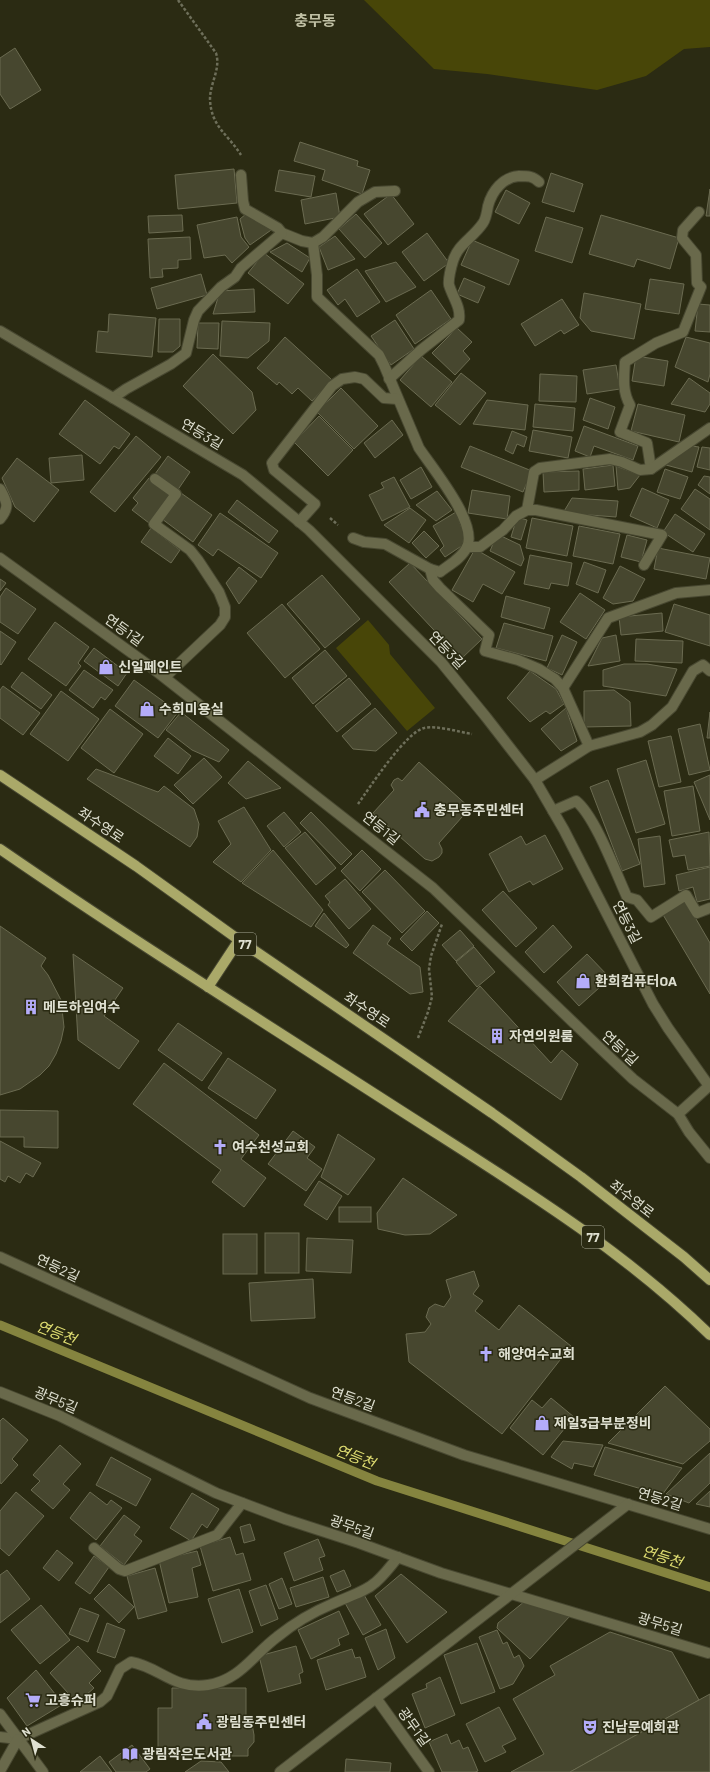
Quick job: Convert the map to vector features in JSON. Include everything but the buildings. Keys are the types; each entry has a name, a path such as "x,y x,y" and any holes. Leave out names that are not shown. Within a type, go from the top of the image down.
{"main road":[{"name":"좌수영로","path":"0,775 136,866 239,940 492,1113 581,1177 684,1257 710,1280"},
{"name":"77","path":"0,849 100,918 580,1227 679,1305 710,1336"},
{"path":"208,987 239,940"}],"street":[{"path":"241,175 245,209 278,228 282,233 302,241 313,243 323,237 358,202 375,192 395,191"},
{"path":"389,379 421,350 459,320 460,312 449,284 453,260 461,244 474,234 484,222 489,203 495,190 502,182 513,176 527,176 534,178 539,182"},
{"path":"651,469 647,443 620,432 630,405 626,398 624,386 625,362 637,353 656,343 683,332 688,323 701,287 697,283 696,255 682,238 683,230 699,212"},
{"path":"113,398 171,364 186,353 194,320 198,312 221,287 235,277 241,268 282,233"},
{"path":"313,243 317,270 317,297 379,355 419,448 464,515 469,533 467,547 461,556 440,572 430,569 385,544 364,542 352,538"},
{"name":"연등3길","path":"0,331 243,475 298,522 441,662 534,780 564,830 653,1004 668,1028 710,1086 678,1114"},
{"path":"298,522 315,504 274,470 272,463 332,386 342,379 355,376 364,379 384,398 398,399"},
{"path":"527,510 534,472 540,468 610,459 622,462 640,470 651,469 710,428"},
{"path":"155,479 176,494 154,524 190,550 219,592 225,607 225,617 220,625 165,677"},
{"path":"0,489 7,504 6,511 0,519"},
{"path":"467,547 480,547 503,530 516,516 527,510 536,510 662,535 644,565"},
{"name":"연등1길","path":"0,558 165,677 347,818 433,888 617,1064 678,1114 689,1132 710,1158"},
{"path":"430,569 433,580 440,588 489,635 485,651 518,660 539,669 555,679 563,688 589,746"},
{"path":"563,688 608,618 676,593 710,590"},
{"path":"534,780 589,746 640,732 652,725 672,707 693,671 703,665 710,671"},
{"path":"553,811 576,801 583,806 627,897 637,900 651,917 686,895 697,913 710,908"},
{"name":"연등2길","path":"0,1257 310,1398 464,1455 710,1529"},
{"name":"광무5길","path":"0,1392 60,1416 216,1493 285,1519 441,1573 708,1653"},
{"path":"94,1548 119,1569 125,1571 217,1535 242,1503"},
{"path":"280,1772 628,1504"},
{"path":"0,1737 18,1739 100,1702 107,1696 120,1668 131,1662 142,1664 171,1680 188,1684 207,1685 224,1681 246,1666 262,1649 288,1629 330,1604 375,1583 398,1557"},
{"name":"광무1길","path":"376,1698 430,1772"},
{"path":"0,1714 43,1772"},
{"path":"0,1771 18,1739"}],"path":[{"path":"178,0 216,53 218,61 210,98 212,113 218,128 240,154 244,166 241,175"},
{"path":"315,504 352,538"},
{"path":"347,818 407,739 419,730 432,728 503,739"},
{"path":"410,1057 428,1012 432,997 429,970 431,956 444,920"}],"shaded area":[{"path":"364,0 710,0 710,47 684,49 646,76 597,90 487,74 434,69"},
{"path":"368,620 389,645 390,654 435,708 407,731 336,648"}],"waterway":[{"name":"연등천","path":"0,1325 377,1481 710,1587"}],"place":[{"name":"신일페인트","path":"106,667"},
{"name":"수희미용실","path":"147,709"},
{"name":"충무동주민센터","path":"422,810"},
{"name":"환희컴퓨터OA","path":"583,981"},
{"name":"메트하임여수","path":"31,1007"},
{"name":"자연의원룸","path":"497,1036"},
{"name":"여수천성교회","path":"220,1147"},
{"name":"해양여수교회","path":"486,1354"},
{"name":"제일3급부분정비","path":"542,1423"},
{"name":"고흥슈퍼","path":"33,1700"},
{"name":"광림동주민센터","path":"204,1722"},
{"name":"진남문예회관","path":"590,1727"},
{"name":"광림작은도서관","path":"130,1754"}],"district":[{"name":"충무동","path":"315,21"}]}
